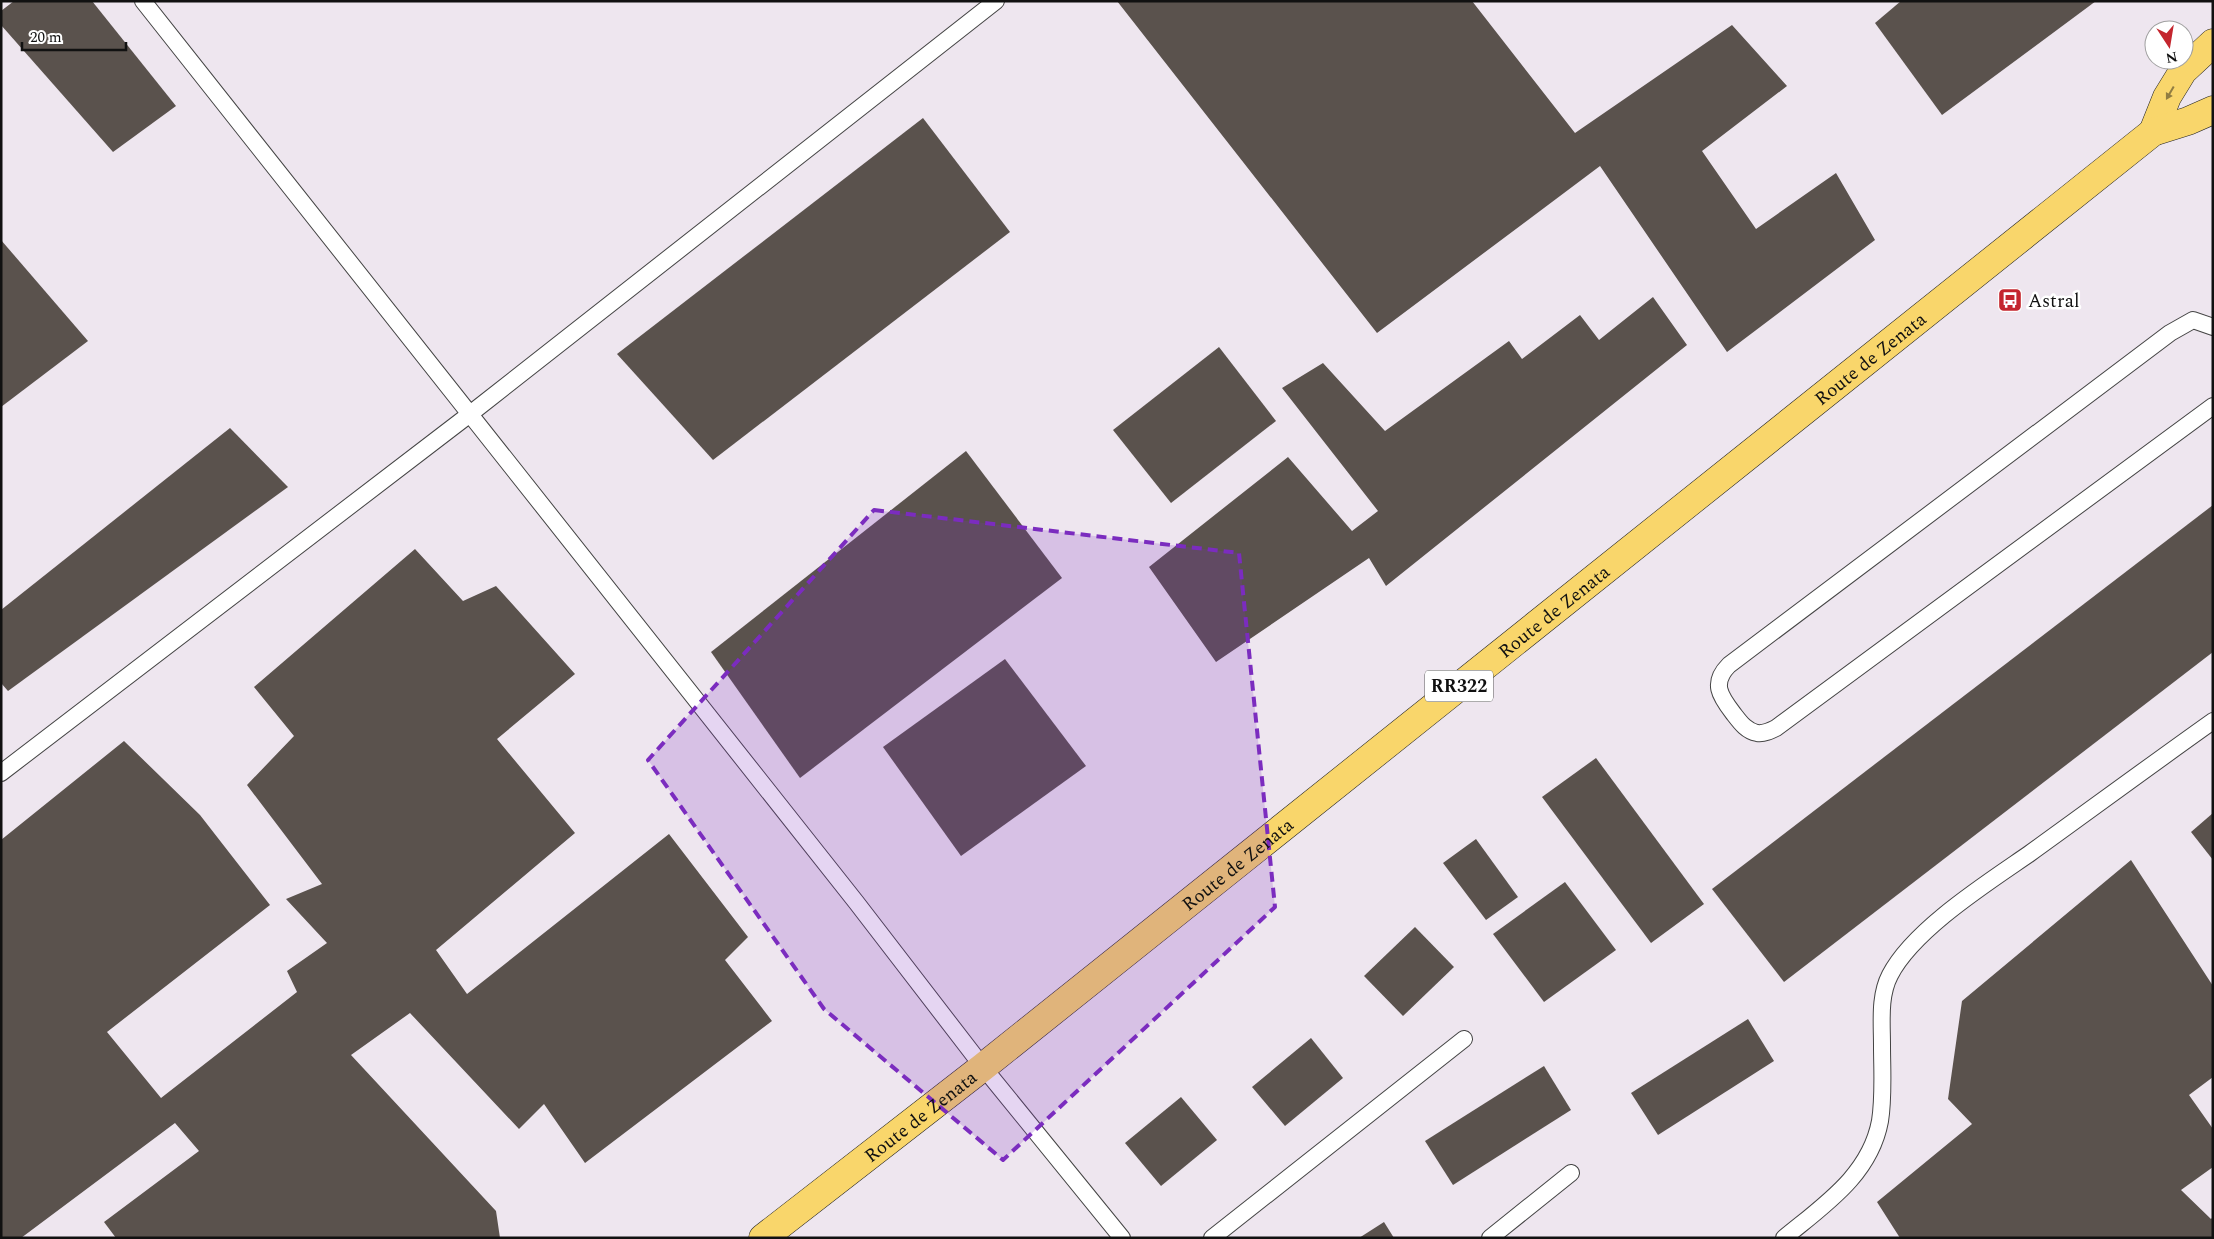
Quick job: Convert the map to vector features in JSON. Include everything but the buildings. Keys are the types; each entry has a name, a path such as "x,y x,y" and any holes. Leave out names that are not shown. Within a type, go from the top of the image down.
{"main road":[{"name":"RR322","path":"2153,132 2167,97 2183,71 2213,43"},
{"name":"RR322","path":"2153,132 2188,121 2213,110"},
{"name":"Route de Zenata","path":"763,1238 983,1067 2153,132"}],"lane":[{"path":"143,1 856,902 983,1067 1122,1238"},
{"path":"1,774 470,414 996,1"},
{"path":"2213,327 2193,320 2170,332 1729,665 1722,673 1719,683 1719,693 1724,702 1740,723 1748,729 1758,733 1776,728 2213,406"},
{"path":"1784,1238 1840,1192 1863,1166 1874,1143 1880,1121 1882,1091 1882,1004 1890,975 1910,947 1952,909 2213,721"},
{"path":"1212,1238 1464,1039"},
{"path":"1490,1238 1571,1173"}],"highlighted area":[{"path":"874,510 1239,553 1275,907 1003,1160 824,1009 648,760"}],"shaded area":[{"path":"1,1 2213,1 2213,1238 1,1238"}],"place":[{"name":"Astral","path":"2010,300"}]}
